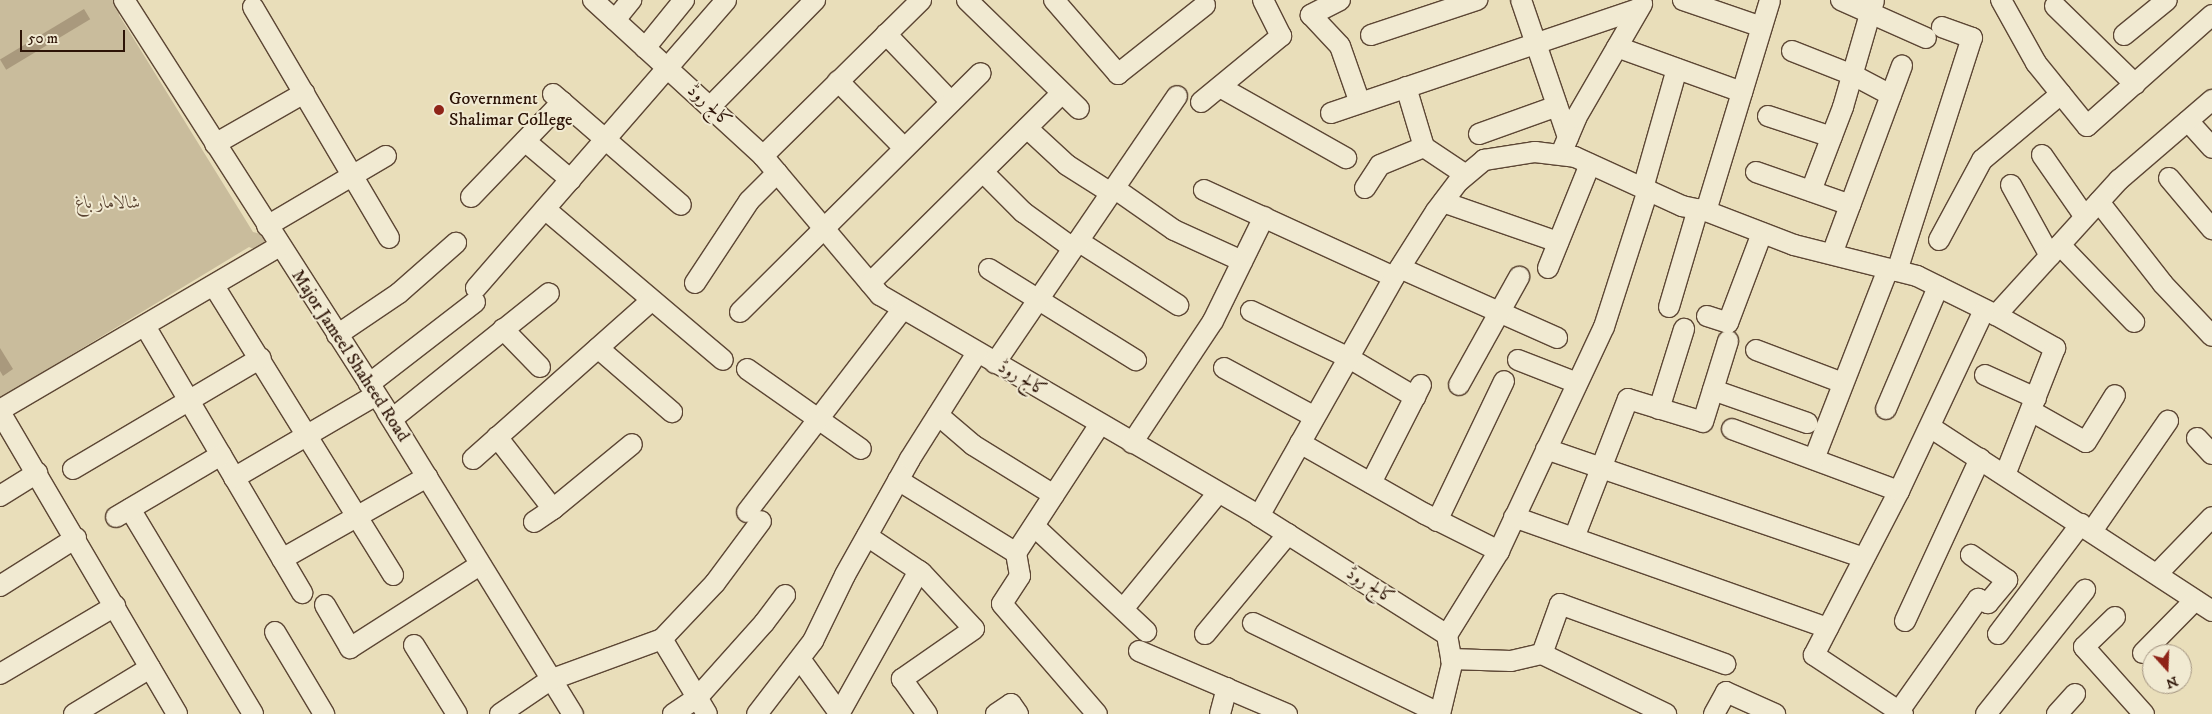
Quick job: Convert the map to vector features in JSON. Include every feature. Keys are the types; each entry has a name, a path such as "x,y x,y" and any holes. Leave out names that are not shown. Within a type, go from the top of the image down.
{"street":[{"name":"Major Jameel Shaheed Road","path":"124,0 392,419 550,680 573,714"},
{"name":"کالج روڈ","path":"593,0 763,156 880,295 1259,516 1447,635"},
{"path":"615,20 631,0"},
{"path":"645,48 684,0"},
{"path":"234,478 308,435 373,390 476,295 545,209 726,0"},
{"path":"710,107 814,0"},
{"path":"763,156 921,0"},
{"path":"967,0 1079,109"},
{"path":"1054,0 1118,74 1205,5"},
{"path":"1201,102 1281,36 1263,0"},
{"path":"1340,0 1311,15 1340,46 1360,103"},
{"path":"1372,36 1477,0"},
{"path":"1521,0 1557,106 1564,146"},
{"path":"1683,0 1762,27"},
{"path":"1669,307 1742,92 1770,0"},
{"path":"1814,459 1843,383 1893,270 1972,38 1934,33 1872,6 1841,0"},
{"path":"2000,0 2036,63 2087,126 2212,15"},
{"path":"2124,36 2167,0"},
{"path":"1331,113 1536,44 1642,4"},
{"path":"1564,146 1642,4"},
{"path":"1811,191 1853,75 1872,6"},
{"path":"253,7 390,238"},
{"path":"2054,7 2135,84"},
{"path":"886,34 951,102"},
{"path":"1617,47 1742,92"},
{"path":"1792,51 1853,75 1891,95"},
{"path":"1832,254 1902,66"},
{"path":"1253,623 1440,714 1451,659 1447,635 1499,551 1604,327 1678,69"},
{"path":"740,312 981,73"},
{"path":"838,81 904,148"},
{"path":"1220,87 1346,158"},
{"path":"1406,87 1424,147 1466,175"},
{"path":"215,144 304,93"},
{"path":"870,283 1062,93"},
{"path":"1940,240 1982,160 2061,94"},
{"path":"995,363 1177,96"},
{"path":"471,197 525,141 558,98 681,205"},
{"path":"2007,580 1988,603 1978,599 1900,713 1814,655 1990,313 2055,250 2118,180 2212,100"},
{"path":"1479,134 1557,106"},
{"path":"1768,116 1832,137"},
{"path":"2188,121 2212,148"},
{"path":"1027,128 1067,165 1174,230 1242,261"},
{"path":"525,141 571,180"},
{"path":"1259,516 1397,273 1443,202 1466,175 1484,160 1506,154 1564,146 1590,164 1645,189 1762,233 1893,270 1938,287 2055,348 2034,405 2004,475"},
{"path":"1365,188 1380,165 1424,147"},
{"path":"2042,155 2086,217"},
{"path":"267,226 386,156"},
{"path":"1548,268 1590,164"},
{"path":"983,172 1023,212 1178,305"},
{"path":"1756,172 1850,205"},
{"path":"695,282 749,201 777,173"},
{"path":"2169,178 2212,229"},
{"path":"2011,185 2055,250 2134,322"},
{"path":"1204,190 1397,273 1498,312 1557,338"},
{"path":"1443,202 1558,242"},
{"path":"2100,202 2163,284 2212,336"},
{"path":"545,209 723,360"},
{"path":"1132,443 1213,321 1264,217"},
{"path":"1707,316 1728,324 1762,233"},
{"path":"337,335 400,293 456,243"},
{"path":"177,714 76,538 0,411 280,246"},
{"path":"989,269 1136,360"},
{"path":"1459,385 1519,277"},
{"path":"214,286 261,358 393,575"},
{"path":"1886,409 1938,287"},
{"path":"392,419 549,293"},
{"path":"473,459 652,300"},
{"path":"500,714 550,680 662,639 715,583 754,516 818,419 903,309"},
{"path":"1251,311 1418,391 1371,483"},
{"path":"145,326 302,593"},
{"path":"503,329 540,367"},
{"path":"1659,409 1684,329"},
{"path":"1574,538 1628,399 1703,422 1728,341"},
{"path":"598,348 672,412"},
{"path":"1756,350 1843,383"},
{"path":"760,712 813,641 898,480 977,353"},
{"path":"74,469 261,358"},
{"path":"1518,360 1577,383"},
{"path":"1224,368 1315,417"},
{"path":"747,369 861,450"},
{"path":"1985,376 2034,405 2086,442 2115,395"},
{"path":"1438,521 1504,381"},
{"path":"1713,390 1807,422"},
{"path":"938,415 973,445 1054,495"},
{"path":"1998,634 2029,594 2087,528 2168,421"},
{"path":"1097,714 1002,604 1020,576 1016,553 1100,424"},
{"path":"1930,427 2212,611"},
{"path":"1732,429 1899,491"},
{"path":"497,437 554,509"},
{"path":"2197,438 2212,454"},
{"path":"1300,443 1438,521 1499,551"},
{"path":"534,522 554,509 632,444"},
{"path":"1546,449 1864,558"},
{"path":"221,455 123,513 253,714"},
{"path":"1905,621 1980,459"},
{"path":"0,496 37,473"},
{"path":"282,559 427,477"},
{"path":"898,480 1016,553"},
{"path":"1123,609 1218,492"},
{"path":"1514,517 1828,628"},
{"path":"2157,574 2212,517"},
{"path":"1034,526 1146,631"},
{"path":"1205,634 1288,534"},
{"path":"867,536 919,571 974,629 902,679 927,714"},
{"path":"0,586 76,538"},
{"path":"1971,555 2029,594"},
{"path":"325,605 350,648 480,565"},
{"path":"800,659 839,714 919,571"},
{"path":"1986,714 2085,590"},
{"path":"673,714 702,706 785,595"},
{"path":"2152,644 2195,600"},
{"path":"1542,654 1560,604 1725,664"},
{"path":"0,674 115,606"},
{"path":"2115,617 2084,648 2144,714"},
{"path":"275,632 324,714"},
{"path":"662,639 702,706"},
{"path":"414,645 456,714"},
{"path":"1139,651 1287,714"},
{"path":"1451,659 1511,661 1542,654 1666,714"},
{"path":"74,714 150,668"},
{"path":"1220,714 1227,688"},
{"path":"1714,714 1726,692 1775,714"},
{"path":"2057,714 2075,694"},
{"path":"996,714 1011,704 1018,714"}],"green space":[{"name":"شالامار باغ","path":"0,0 121,0 119,15 253,232 261,234 265,240 263,246 257,250 249,247 0,398"}],"shaded area":[{"path":"84,9 90,19 6,70 0,59"},
{"path":"0,348 13,369 3,376 0,371"}],"place":[{"name":"Government Shalimar College","path":"439,110"}]}
